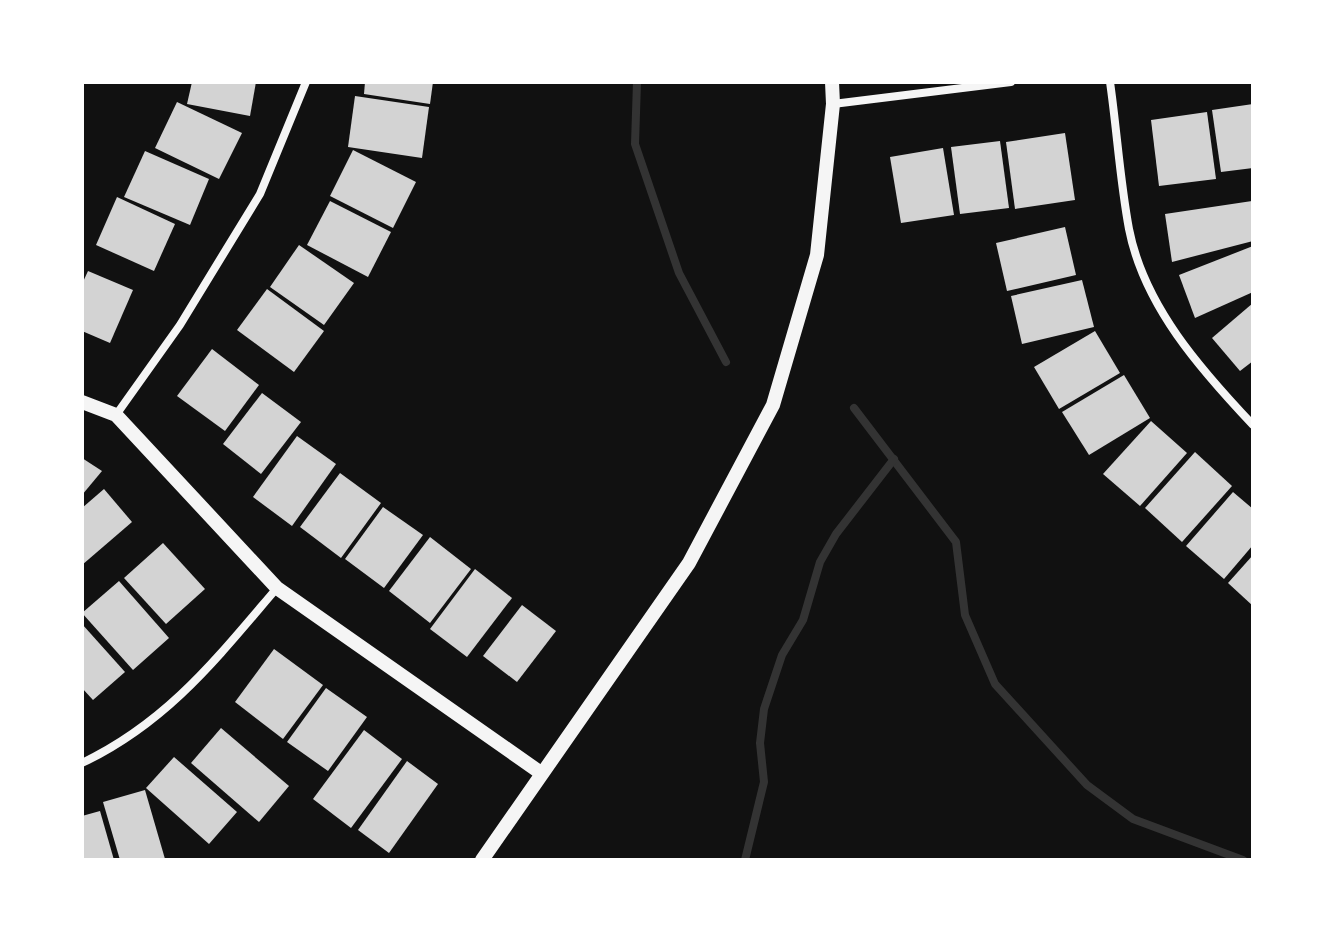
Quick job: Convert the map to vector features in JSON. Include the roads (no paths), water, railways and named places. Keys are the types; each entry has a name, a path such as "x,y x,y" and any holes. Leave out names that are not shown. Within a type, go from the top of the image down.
{"street":[{"path":"116,415 180,325 260,194 306,82"},
{"path":"482,860 689,563 773,405 817,255 833,104 832,82"},
{"path":"833,104 1011,82"},
{"path":"1110,82 1130,232 1147,282 1181,343 1253,425"},
{"path":"82,402 116,415 277,588 541,773"},
{"path":"82,763 118,746 193,687 277,588"}],"waterway":[{"path":"637,82 635,144 679,273 726,362"},
{"path":"854,408 956,542 965,615 995,684 1087,785 1133,819 1243,860"},
{"path":"745,860 764,782 760,743 764,709 782,655 803,620 820,562 836,534 894,459"}]}
